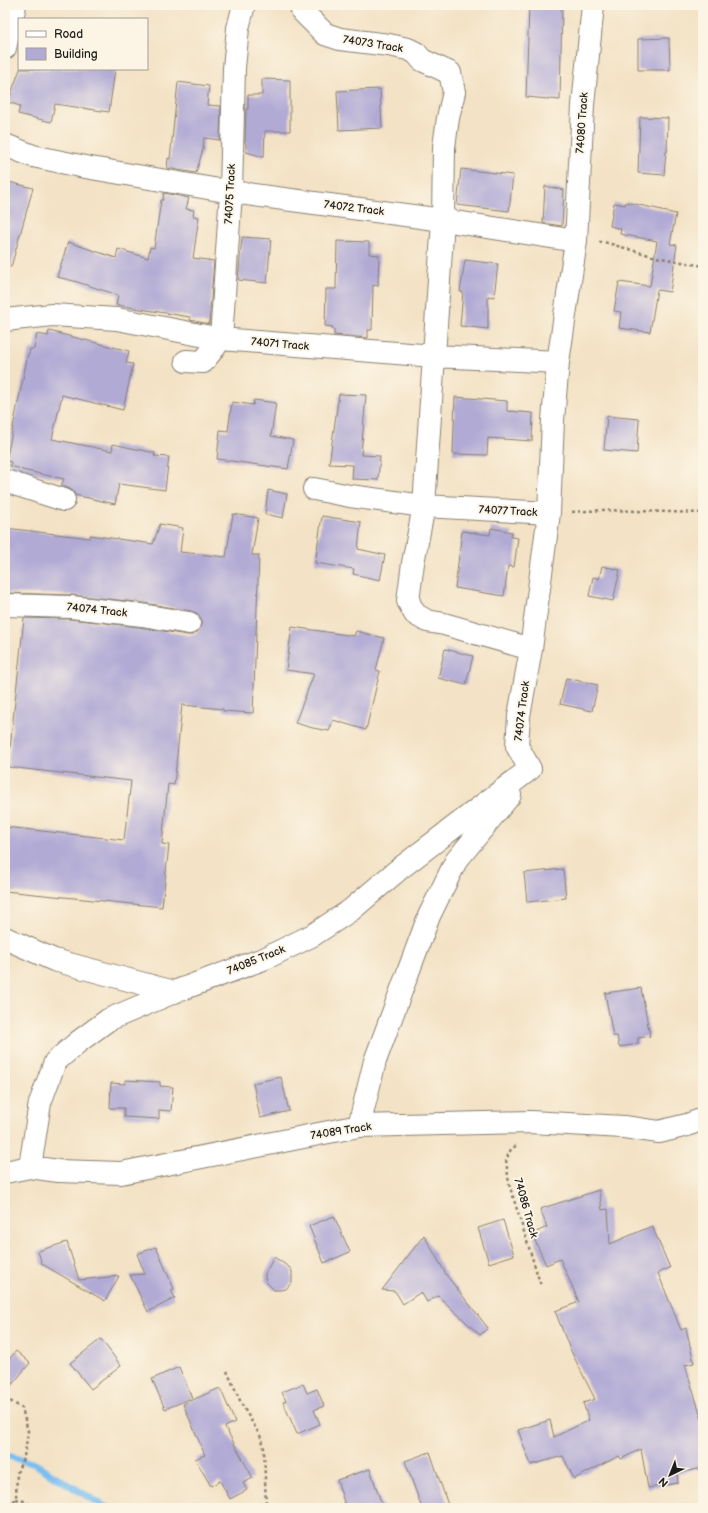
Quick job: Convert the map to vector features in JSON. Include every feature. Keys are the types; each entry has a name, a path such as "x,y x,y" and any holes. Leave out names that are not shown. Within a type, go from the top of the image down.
{"street":[{"path":"5,48 15,5"},
{"name":"74075 Track","path":"221,339 231,192 234,68 238,28 244,5"},
{"name":"74073 Track","path":"300,5 302,11 325,34 340,39 390,45 408,49 416,53 422,60 450,74 454,92 448,118 444,147 443,220 424,506 413,563 408,601 415,614 427,620 531,649"},
{"name":"74080 Track","path":"549,513 553,420 558,362 576,241 583,105 592,5"},
{"name":"74072 Track","path":"5,145 33,156 86,167 231,192 443,220 576,241"},
{"name":"74071 Track","path":"5,320 52,315 117,319 221,339 434,356 558,362"},
{"path":"186,361 203,362 221,339"},
{"path":"5,481 64,500"},
{"name":"74077 Track","path":"314,489 350,496 424,506 549,513"},
{"name":"74074 Track","path":"530,769 517,746 522,694 531,649 549,513"},
{"name":"74074 Track","path":"5,605 71,607 142,615 189,623"},
{"path":"359,1126 375,1061 429,916 456,861 530,769"},
{"name":"74085 Track","path":"30,1167 40,1103 55,1062 78,1042 108,1020 174,992 266,958 313,936 351,910 404,865 530,769"},
{"path":"5,938 54,960 174,992"},
{"name":"74089 Track","path":"5,1172 30,1167 66,1171 121,1173 359,1126 530,1122 624,1128 659,1132 687,1125 703,1119"}],"path":[{"path":"576,241 604,242 656,257 703,266"},
{"name":"74077 Track","path":"549,513 603,510 703,514"},
{"name":"74086 Track","path":"530,1122 533,1132 523,1143 511,1149 506,1160 509,1184 541,1286"},
{"path":"227,1371 231,1384 262,1439 264,1449 266,1508"},
{"path":"5,1398 22,1408 28,1431 25,1453 17,1473 16,1500"},
{"path":"5,1508 16,1500 24,1501 36,1508"}],"building":[{"path":"529,5 562,5 560,100 526,97"},
{"path":"669,38 670,70 638,70 638,39"},
{"path":"20,70 115,70 109,112 55,104 51,122 18,114 20,106 8,102"},
{"path":"262,79 290,80 290,131 265,131 264,157 246,152 245,143 248,95 262,95"},
{"path":"178,82 209,86 207,105 221,106 220,140 204,138 203,149 196,173 167,168 168,158 170,159"},
{"path":"380,89 382,128 339,130 337,91"},
{"path":"640,117 668,118 667,152 664,175 638,173"},
{"path":"461,169 513,175 509,211 457,205"},
{"path":"5,181 33,188 11,267 5,266"},
{"path":"545,186 564,190 562,226 543,223"},
{"path":"164,193 189,198 186,209 194,210 193,216 199,217 193,258 214,261 209,324 190,320 190,317 116,305 118,295 57,277 68,242 116,258 118,249 148,258 150,247 154,248 161,200 163,200"},
{"path":"626,202 676,214 670,244 677,245 670,292 657,290 650,332 619,328 621,312 614,311 619,282 650,286 657,241 620,234 621,229 610,226 614,203 625,205"},
{"path":"242,237 271,239 267,283 238,280"},
{"path":"337,241 369,242 369,254 379,255 378,286 373,285 372,330 368,330 368,338 334,335 334,329 332,329 333,327 325,326 326,289 336,289"},
{"path":"465,260 498,264 494,297 488,296 488,329 460,326 463,292 460,292"},
{"path":"49,331 129,351 126,363 133,364 123,410 62,395 52,439 112,451 113,444 155,453 154,456 169,457 165,490 119,484 115,504 75,495 73,491 61,486 64,479 22,470 10,466 11,462 6,461 28,354 30,349 34,349 37,334 48,336"},
{"path":"339,394 366,395 361,455 380,456 378,480 352,479 353,465 329,464"},
{"path":"455,397 507,401 507,411 533,413 532,441 488,438 487,455 453,454"},
{"path":"254,400 276,403 271,436 293,440 288,469 217,459 220,430 228,431 232,402 253,405"},
{"path":"607,416 639,419 637,453 604,450"},
{"path":"268,490 287,494 283,518 265,514"},
{"path":"233,514 258,518 252,555 259,555 253,713 223,711 223,709 182,705 174,785 168,784 162,844 169,845 162,907 5,891 5,827 124,840 131,781 8,767 24,618 70,619 194,635 201,625 201,618 197,613 191,611 144,603 72,595 5,593 5,528 90,538 90,535 153,544 160,524 183,528 180,552 226,557"},
{"path":"322,516 361,522 358,549 385,555 380,580 353,574 354,569 315,563"},
{"path":"491,528 512,532 511,537 518,538 514,567 508,566 504,596 455,588 462,531 490,535"},
{"path":"602,566 620,570 613,601 589,596 593,577 599,579"},
{"path":"292,627 354,636 356,631 384,638 376,670 380,671 366,730 333,720 329,731 295,723 314,674 286,670"},
{"path":"445,649 473,656 466,685 438,678"},
{"path":"566,678 598,685 592,711 560,704"},
{"path":"563,869 566,898 527,902 524,873"},
{"path":"641,988 650,1036 638,1038 638,1044 619,1047 617,1036 613,1036 605,993"},
{"path":"281,1077 289,1111 260,1118 253,1083"},
{"path":"125,1080 160,1082 160,1086 173,1087 171,1111 159,1110 159,1119 124,1117 124,1108 110,1108 111,1083 125,1084"},
{"path":"599,1190 602,1210 608,1209 610,1244 652,1226 670,1268 658,1273 681,1330 686,1328 694,1363 685,1365 703,1423 703,1468 677,1473 678,1483 648,1488 641,1449 621,1459 619,1456 574,1479 563,1456 531,1465 518,1430 550,1420 554,1437 589,1420 583,1403 595,1399 569,1347 555,1311 579,1302 560,1259 546,1265 532,1234 547,1227 540,1209"},
{"path":"334,1216 350,1252 324,1263 309,1226"},
{"path":"503,1220 514,1255 489,1263 478,1228"},
{"path":"424,1235 447,1276 488,1328 480,1335 438,1296 427,1302 421,1292 403,1304 395,1291 382,1290"},
{"path":"67,1242 79,1280 119,1276 105,1301 42,1264 38,1251"},
{"path":"156,1247 174,1289 171,1290 175,1298 148,1312 130,1275 145,1274 137,1254"},
{"path":"274,1257 289,1267 292,1271 292,1282 286,1289 274,1290 267,1283 265,1278 265,1274"},
{"path":"101,1339 121,1366 91,1389 70,1363"},
{"path":"16,1351 30,1363 5,1393 5,1364"},
{"path":"179,1367 192,1398 165,1409 152,1379"},
{"path":"303,1384 307,1393 317,1389 324,1406 314,1410 320,1424 297,1434 283,1402 286,1401 282,1392"},
{"path":"220,1388 235,1422 225,1427 253,1478 243,1483 247,1490 230,1499 220,1481 211,1486 195,1459 205,1455 183,1404"},
{"path":"430,1452 449,1508 422,1508 405,1461"},
{"path":"370,1469 383,1508 346,1508 337,1480"}],"waterway":[{"path":"5,1455 35,1464 107,1508"}]}
